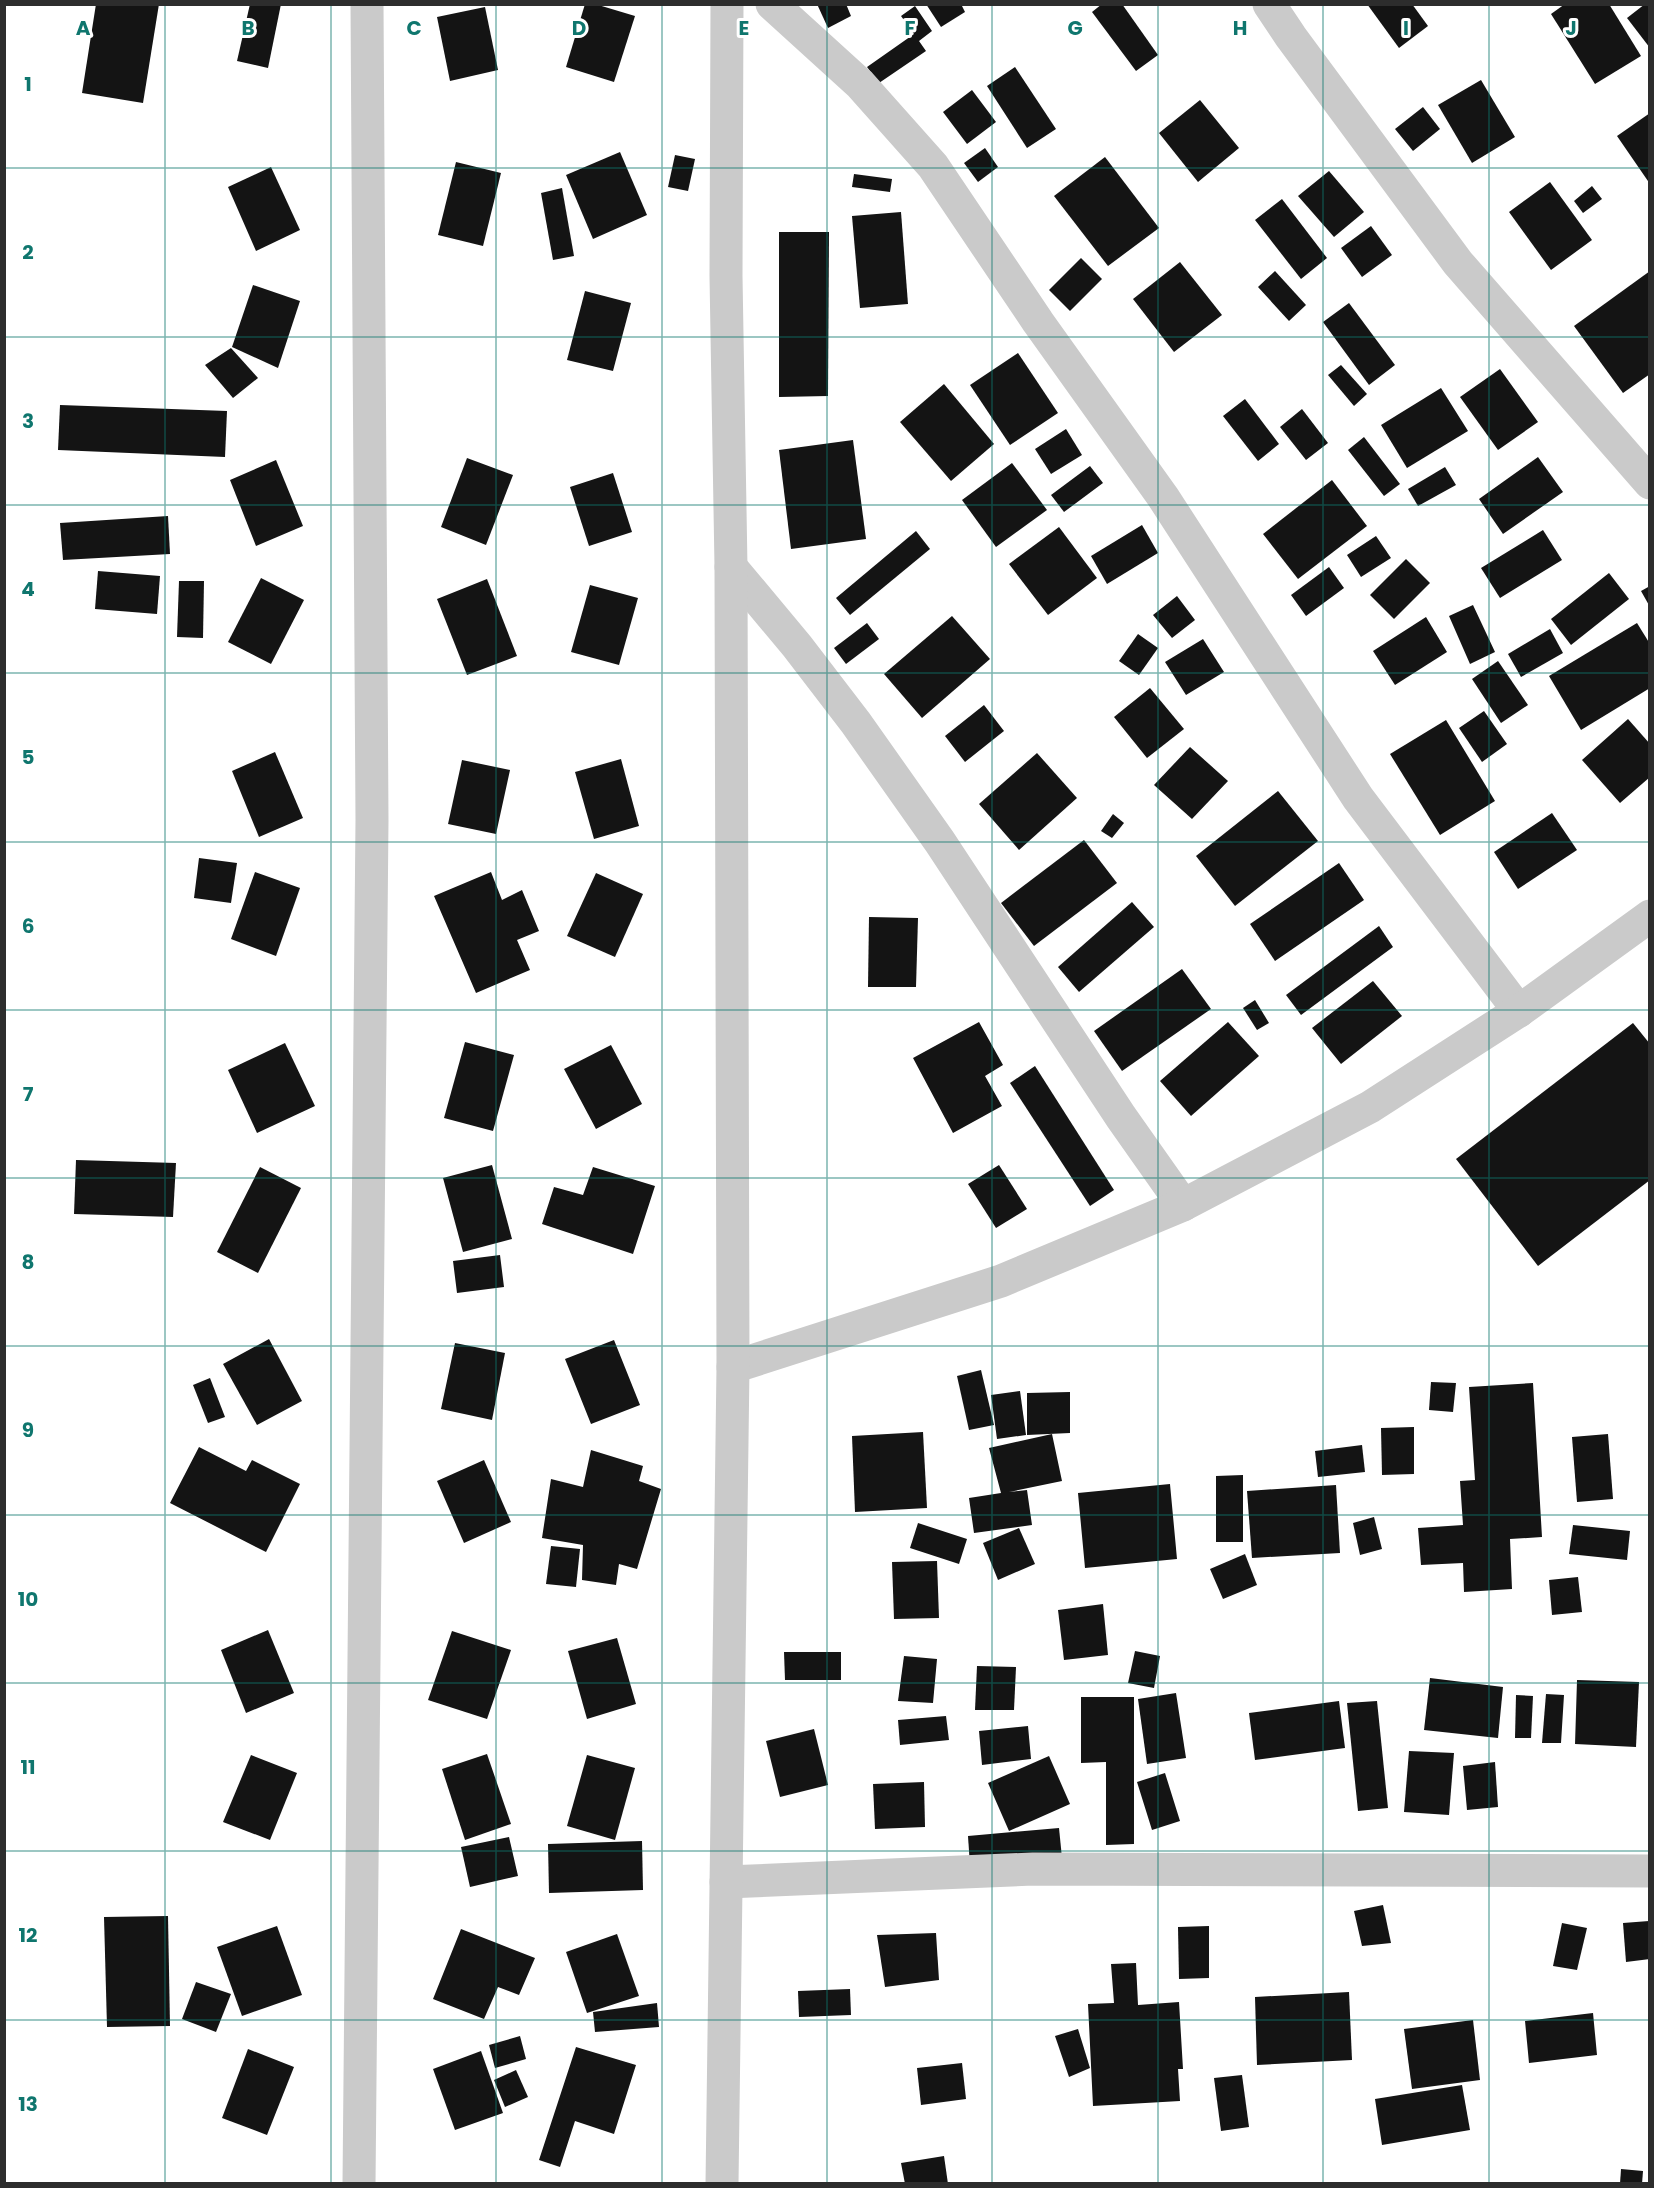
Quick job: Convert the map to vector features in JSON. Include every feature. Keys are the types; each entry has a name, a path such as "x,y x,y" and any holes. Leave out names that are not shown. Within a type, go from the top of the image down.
{"street":[{"path":"359,2184 372,820 367,4"},
{"path":"722,2184 733,1367 731,567 726,276 727,4"},
{"path":"772,4 860,84 933,166 1038,322 1163,497 1359,798 1518,1011"},
{"path":"1269,4 1458,264 1650,483"},
{"path":"731,567 797,646 862,732 940,842 1121,1117 1184,1205"},
{"path":"733,1367 1001,1281 1184,1205 1370,1107 1518,1011 1650,916"},
{"path":"726,1882 1033,1869 1650,1871"}],"building":[{"path":"96,4 159,4 143,103 82,93"},
{"path":"250,4 281,4 268,68 237,61"},
{"path":"585,4 595,4 635,16 614,82 566,67"},
{"path":"817,4 846,4 851,16 828,28"},
{"path":"926,4 961,4 965,12 941,27"},
{"path":"1102,4 1122,4 1158,55 1136,71 1092,12"},
{"path":"1367,4 1412,4 1428,26 1399,48"},
{"path":"1565,4 1609,4 1641,56 1595,84 1551,14"},
{"path":"1645,4 1650,4 1650,48 1627,18"},
{"path":"915,6 932,31 919,41 926,51 879,83 867,67 914,34 901,16"},
{"path":"485,7 498,70 450,81 437,17"},
{"path":"1015,67 1056,129 1027,148 987,86"},
{"path":"1481,80 1515,137 1472,163 1438,105"},
{"path":"972,90 996,122 967,144 943,112"},
{"path":"1200,100 1239,148 1198,182 1159,133"},
{"path":"1423,107 1440,129 1413,151 1395,129"},
{"path":"1650,113 1650,184 1617,136"},
{"path":"985,148 998,167 978,182 964,163"},
{"path":"620,152 647,215 593,239 566,175"},
{"path":"675,155 695,159 688,191 668,187"},
{"path":"1105,157 1159,228 1108,266 1054,196"},
{"path":"456,162 501,173 483,246 438,235"},
{"path":"271,167 300,230 256,251 228,187"},
{"path":"1329,171 1364,212 1334,237 1298,196"},
{"path":"854,174 892,179 890,192 852,187"},
{"path":"1550,182 1592,240 1551,270 1509,212"},
{"path":"1592,186 1602,199 1583,213 1574,201"},
{"path":"562,188 574,256 553,260 541,193"},
{"path":"1282,199 1327,258 1301,279 1255,220"},
{"path":"901,212 908,304 860,308 852,216"},
{"path":"1371,226 1392,255 1362,277 1341,248"},
{"path":"779,232 829,232 828,396 779,397"},
{"path":"1081,258 1102,279 1070,311 1049,290"},
{"path":"1180,262 1222,315 1174,352 1133,299"},
{"path":"1275,271 1306,305 1289,321 1258,287"},
{"path":"1650,271 1650,374 1623,393 1574,326"},
{"path":"253,285 300,301 278,368 232,347"},
{"path":"585,291 631,303 613,371 567,360"},
{"path":"1349,303 1395,365 1369,385 1323,322"},
{"path":"231,348 258,378 233,398 205,365"},
{"path":"1018,353 1058,413 1010,445 970,385"},
{"path":"1341,365 1367,394 1354,406 1328,375"},
{"path":"1500,369 1538,422 1498,450 1460,397"},
{"path":"944,384 994,444 951,481 900,422"},
{"path":"1441,388 1468,431 1407,468 1381,425"},
{"path":"1245,399 1279,444 1258,461 1223,416"},
{"path":"60,405 227,411 225,457 58,450"},
{"path":"1302,409 1328,443 1306,460 1280,427"},
{"path":"1066,429 1082,455 1051,474 1035,449"},
{"path":"1364,437 1400,484 1384,496 1348,450"},
{"path":"853,440 866,539 791,549 779,450"},
{"path":"1538,457 1563,492 1503,534 1479,499"},
{"path":"467,458 513,475 486,545 441,527"},
{"path":"276,460 303,526 256,546 230,480"},
{"path":"1012,463 1047,510 996,547 962,500"},
{"path":"1090,466 1103,483 1064,512 1051,495"},
{"path":"1445,467 1456,485 1418,506 1408,489"},
{"path":"613,473 632,532 589,546 570,487"},
{"path":"1332,480 1367,526 1298,579 1263,534"},
{"path":"168,516 170,554 63,560 60,523"},
{"path":"1142,525 1158,553 1107,584 1091,556"},
{"path":"1059,527 1097,578 1048,615 1009,564"},
{"path":"1543,530 1562,560 1500,598 1481,568"},
{"path":"916,531 930,549 850,615 836,598"},
{"path":"1376,536 1391,558 1361,577 1347,555"},
{"path":"1406,559 1430,583 1394,619 1370,595"},
{"path":"1329,567 1344,588 1306,616 1291,595"},
{"path":"98,571 160,576 157,614 95,609"},
{"path":"1609,573 1629,599 1571,645 1551,619"},
{"path":"261,578 304,600 271,664 228,642"},
{"path":"487,579 517,656 467,675 437,599"},
{"path":"179,581 204,581 203,638 177,637"},
{"path":"590,585 638,598 619,665 571,652"},
{"path":"1650,586 1650,607 1641,591"},
{"path":"1177,596 1195,620 1172,638 1153,615"},
{"path":"1473,605 1495,652 1470,664 1449,616"},
{"path":"952,616 990,659 922,718 884,674"},
{"path":"1426,617 1447,652 1395,685 1373,651"},
{"path":"867,623 879,639 846,664 834,648"},
{"path":"1637,623 1650,644 1650,688 1581,730 1549,676"},
{"path":"1550,629 1563,653 1521,677 1508,654"},
{"path":"1138,634 1158,648 1139,675 1119,661"},
{"path":"1203,639 1224,672 1186,695 1165,662"},
{"path":"1498,661 1528,705 1501,723 1472,679"},
{"path":"1150,688 1184,729 1147,758 1114,717"},
{"path":"984,705 1004,731 965,762 945,736"},
{"path":"1484,711 1507,744 1482,762 1459,728"},
{"path":"1628,719 1650,744 1650,777 1620,803 1582,760"},
{"path":"1446,720 1495,801 1440,835 1390,754"},
{"path":"1190,747 1228,781 1192,819 1154,785"},
{"path":"275,752 303,818 259,837 232,771"},
{"path":"1037,753 1077,798 1019,850 979,804"},
{"path":"621,759 639,826 594,839 575,772"},
{"path":"462,760 510,770 496,834 448,824"},
{"path":"1278,791 1318,841 1235,906 1196,856"},
{"path":"1552,813 1577,850 1518,889 1494,852"},
{"path":"1113,814 1124,823 1112,838 1101,831"},
{"path":"1084,840 1117,883 1034,946 1001,903"},
{"path":"199,858 237,863 231,903 194,898"},
{"path":"1339,863 1364,900 1275,961 1250,924"},
{"path":"255,872 300,888 276,956 231,939"},
{"path":"491,872 502,900 522,890 539,931 517,940 530,970 476,993 434,896"},
{"path":"596,873 643,894 615,957 567,936"},
{"path":"1132,902 1154,927 1079,992 1058,967"},
{"path":"869,917 918,918 916,987 868,987"},
{"path":"1379,926 1393,947 1301,1015 1286,995"},
{"path":"1182,969 1211,1009 1122,1071 1094,1031"},
{"path":"1373,981 1402,1016 1341,1064 1312,1028"},
{"path":"1255,1000 1269,1023 1257,1030 1243,1008"},
{"path":"979,1022 1003,1065 985,1076 1002,1106 953,1133 913,1058"},
{"path":"1228,1022 1259,1056 1191,1116 1160,1081"},
{"path":"1633,1023 1650,1044 1650,1180 1538,1266 1456,1159"},
{"path":"465,1042 514,1055 493,1131 444,1118"},
{"path":"285,1043 315,1106 257,1133 228,1070"},
{"path":"611,1045 642,1104 596,1129 564,1069"},
{"path":"1035,1066 1114,1190 1090,1206 1010,1083"},
{"path":"76,1160 176,1163 173,1217 74,1214"},
{"path":"492,1165 512,1239 463,1252 443,1178"},
{"path":"999,1165 1027,1209 996,1228 968,1184"},
{"path":"260,1167 301,1188 258,1273 217,1252"},
{"path":"593,1167 655,1186 633,1254 542,1224 554,1187 583,1195"},
{"path":"500,1255 504,1287 457,1293 453,1261"},
{"path":"269,1339 302,1401 257,1425 223,1364"},
{"path":"614,1340 640,1405 591,1424 565,1359"},
{"path":"455,1343 505,1353 492,1420 441,1409"},
{"path":"981,1370 994,1425 969,1430 957,1376"},
{"path":"210,1378 225,1417 208,1423 193,1385"},
{"path":"1431,1382 1456,1383 1453,1412 1429,1410"},
{"path":"1533,1383 1542,1537 1510,1539 1512,1589 1464,1592 1463,1563 1421,1565 1418,1528 1463,1525 1460,1481 1475,1480 1469,1387"},
{"path":"1020,1391 1026,1435 997,1439 991,1395"},
{"path":"1070,1392 1070,1433 1027,1435 1027,1393"},
{"path":"1414,1427 1414,1474 1382,1475 1381,1428"},
{"path":"923,1432 927,1508 855,1512 852,1436"},
{"path":"1052,1434 1062,1481 1009,1492 1027,1490 1032,1525 974,1533 969,1498 1001,1493 989,1448"},
{"path":"1608,1434 1613,1499 1577,1502 1572,1437"},
{"path":"1362,1445 1365,1472 1318,1477 1315,1451"},
{"path":"199,1447 246,1471 252,1460 300,1484 266,1552 170,1503"},
{"path":"591,1450 643,1466 639,1481 661,1489 637,1569 619,1564 616,1585 582,1580 583,1545 542,1538 551,1479 583,1487"},
{"path":"484,1460 511,1522 464,1543 437,1481"},
{"path":"1243,1475 1243,1542 1216,1542 1216,1476"},
{"path":"1170,1484 1177,1559 1085,1568 1078,1493"},
{"path":"1336,1485 1340,1553 1252,1558 1247,1491"},
{"path":"1374,1517 1382,1549 1360,1555 1353,1523"},
{"path":"918,1523 967,1539 959,1564 910,1548"},
{"path":"1573,1525 1630,1531 1627,1560 1569,1554"},
{"path":"1019,1528 1035,1564 998,1580 983,1543"},
{"path":"551,1546 580,1549 576,1587 546,1584"},
{"path":"1245,1554 1257,1585 1223,1599 1210,1569"},
{"path":"937,1561 939,1618 894,1619 892,1562"},
{"path":"1578,1577 1582,1612 1552,1615 1549,1580"},
{"path":"1103,1604 1108,1655 1064,1660 1058,1610"},
{"path":"268,1630 294,1693 246,1713 221,1650"},
{"path":"452,1631 511,1650 487,1719 428,1700"},
{"path":"617,1638 636,1704 587,1719 568,1651"},
{"path":"1135,1651 1160,1656 1154,1688 1128,1683"},
{"path":"784,1652 841,1652 841,1680 785,1680"},
{"path":"904,1656 937,1659 933,1703 898,1701"},
{"path":"977,1666 1016,1667 1014,1710 975,1710"},
{"path":"1430,1678 1503,1687 1498,1738 1424,1730"},
{"path":"1577,1680 1639,1682 1636,1747 1575,1744"},
{"path":"1176,1693 1186,1758 1147,1764 1138,1699"},
{"path":"1546,1694 1564,1695 1561,1743 1542,1743"},
{"path":"1516,1695 1533,1696 1531,1738 1515,1738"},
{"path":"1081,1697 1134,1697 1134,1844 1106,1845 1106,1762 1081,1763"},
{"path":"1339,1701 1345,1748 1255,1760 1249,1713"},
{"path":"1377,1701 1388,1808 1358,1811 1347,1703"},
{"path":"946,1716 949,1740 900,1745 898,1720"},
{"path":"1028,1726 1031,1759 982,1765 979,1731"},
{"path":"814,1729 828,1785 780,1797 766,1741"},
{"path":"1409,1751 1454,1753 1449,1815 1404,1812"},
{"path":"487,1754 511,1824 465,1840 442,1769"},
{"path":"251,1755 297,1773 270,1840 223,1822"},
{"path":"587,1755 635,1768 615,1840 567,1826"},
{"path":"1049,1756 1070,1804 1009,1831 988,1783"},
{"path":"1495,1762 1498,1807 1467,1810 1463,1766"},
{"path":"1165,1773 1180,1821 1152,1830 1137,1782"},
{"path":"924,1782 925,1827 875,1829 873,1784"},
{"path":"1059,1828 1062,1858 970,1866 968,1836"},
{"path":"509,1837 518,1876 470,1887 461,1847"},
{"path":"642,1841 643,1890 549,1893 548,1844"},
{"path":"1383,1905 1391,1943 1362,1946 1354,1911"},
{"path":"168,1916 170,2026 107,2027 104,1917"},
{"path":"1649,1921 1650,1959 1626,1962 1623,1923"},
{"path":"1562,1923 1587,1928 1577,1970 1553,1966"},
{"path":"277,1926 302,1995 242,2016 217,1947"},
{"path":"1209,1926 1209,1978 1179,1979 1178,1927"},
{"path":"461,1929 535,1958 519,1995 498,1987 484,2019 433,1999"},
{"path":"936,1933 939,1980 885,1987 877,1935"},
{"path":"617,1934 639,1996 587,2013 566,1952"},
{"path":"1136,1963 1138,2005 1179,2002 1183,2069 1178,2069 1180,2101 1093,2106 1088,2004 1114,2003 1111,1964"},
{"path":"196,1982 231,1994 216,2032 182,2019"},
{"path":"850,1989 851,2015 799,2017 798,1991"},
{"path":"1349,1992 1352,2060 1257,2065 1255,1997"},
{"path":"657,2003 659,2027 595,2032 593,2012"},
{"path":"1593,2013 1597,2055 1529,2063 1525,2021"},
{"path":"1473,2020 1480,2080 1412,2089 1404,2029"},
{"path":"1078,2029 1090,2068 1069,2077 1055,2036"},
{"path":"520,2036 526,2059 495,2068 489,2045"},
{"path":"576,2047 636,2065 614,2134 575,2121 560,2167 539,2160"},
{"path":"248,2049 294,2067 267,2135 222,2118"},
{"path":"481,2051 503,2113 455,2130 433,2069"},
{"path":"962,2063 966,2099 921,2105 917,2068"},
{"path":"516,2070 528,2097 505,2107 494,2080"},
{"path":"1242,2075 1249,2127 1221,2131 1214,2078"},
{"path":"1462,2085 1470,2130 1382,2145 1375,2099"},
{"path":"944,2156 948,2184 905,2184 901,2163"},
{"path":"1621,2169 1643,2171 1642,2184 1620,2184"}]}
